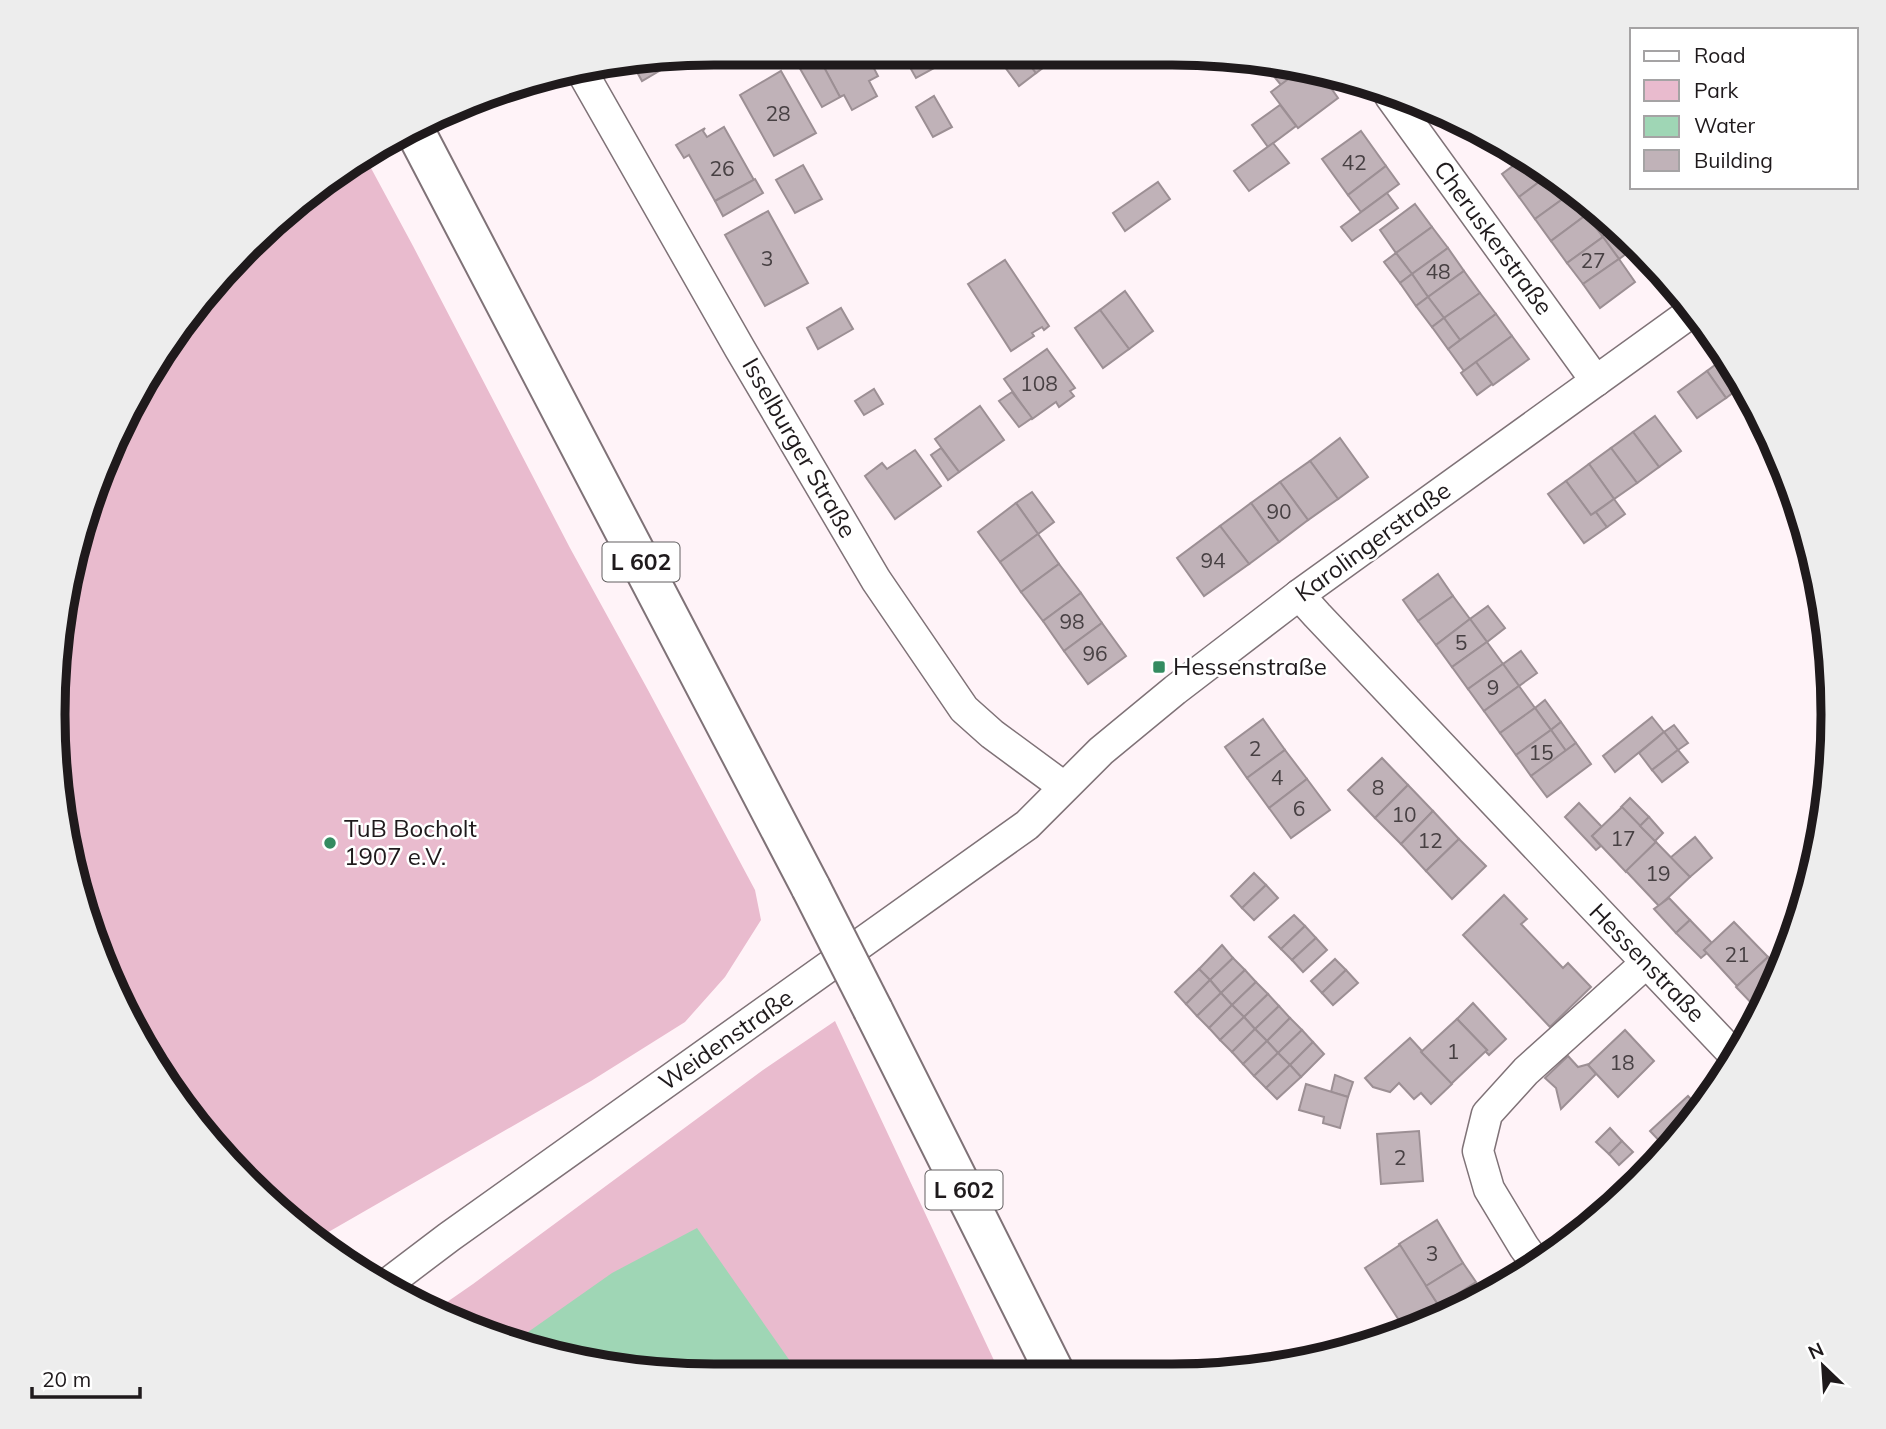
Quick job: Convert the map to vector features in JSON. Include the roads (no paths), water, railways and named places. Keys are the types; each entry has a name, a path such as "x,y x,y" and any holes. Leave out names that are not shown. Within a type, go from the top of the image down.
{"main road":[{"name":"L 602","path":"418,137 811,888 1050,1364"}],"street":[{"name":"Isselburger Straße","path":"584,78 876,580 964,709 992,734 1064,788"},
{"name":"Cheruskerstraße","path":"1397,105 1596,380"},
{"name":"Karolingerstraße","path":"1064,788 1101,751 1175,690 1299,595 1685,317"},
{"name":"Hessenstraße","path":"1299,595 1728,1048"},
{"name":"Weidenstraße","path":"394,1279 1027,825 1064,788"},
{"path":"1531,1256 1489,1189 1478,1151 1487,1114 1526,1071 1646,963"}],"water":[{"path":"697,1228 792,1364 672,1363 630,1359 588,1352 523,1335 612,1273"}],"place":[{"name":"Hessenstraße","path":"1159,667"},
{"name":"TuB Bocholt 1907 e.V.","path":"330,843"}]}
